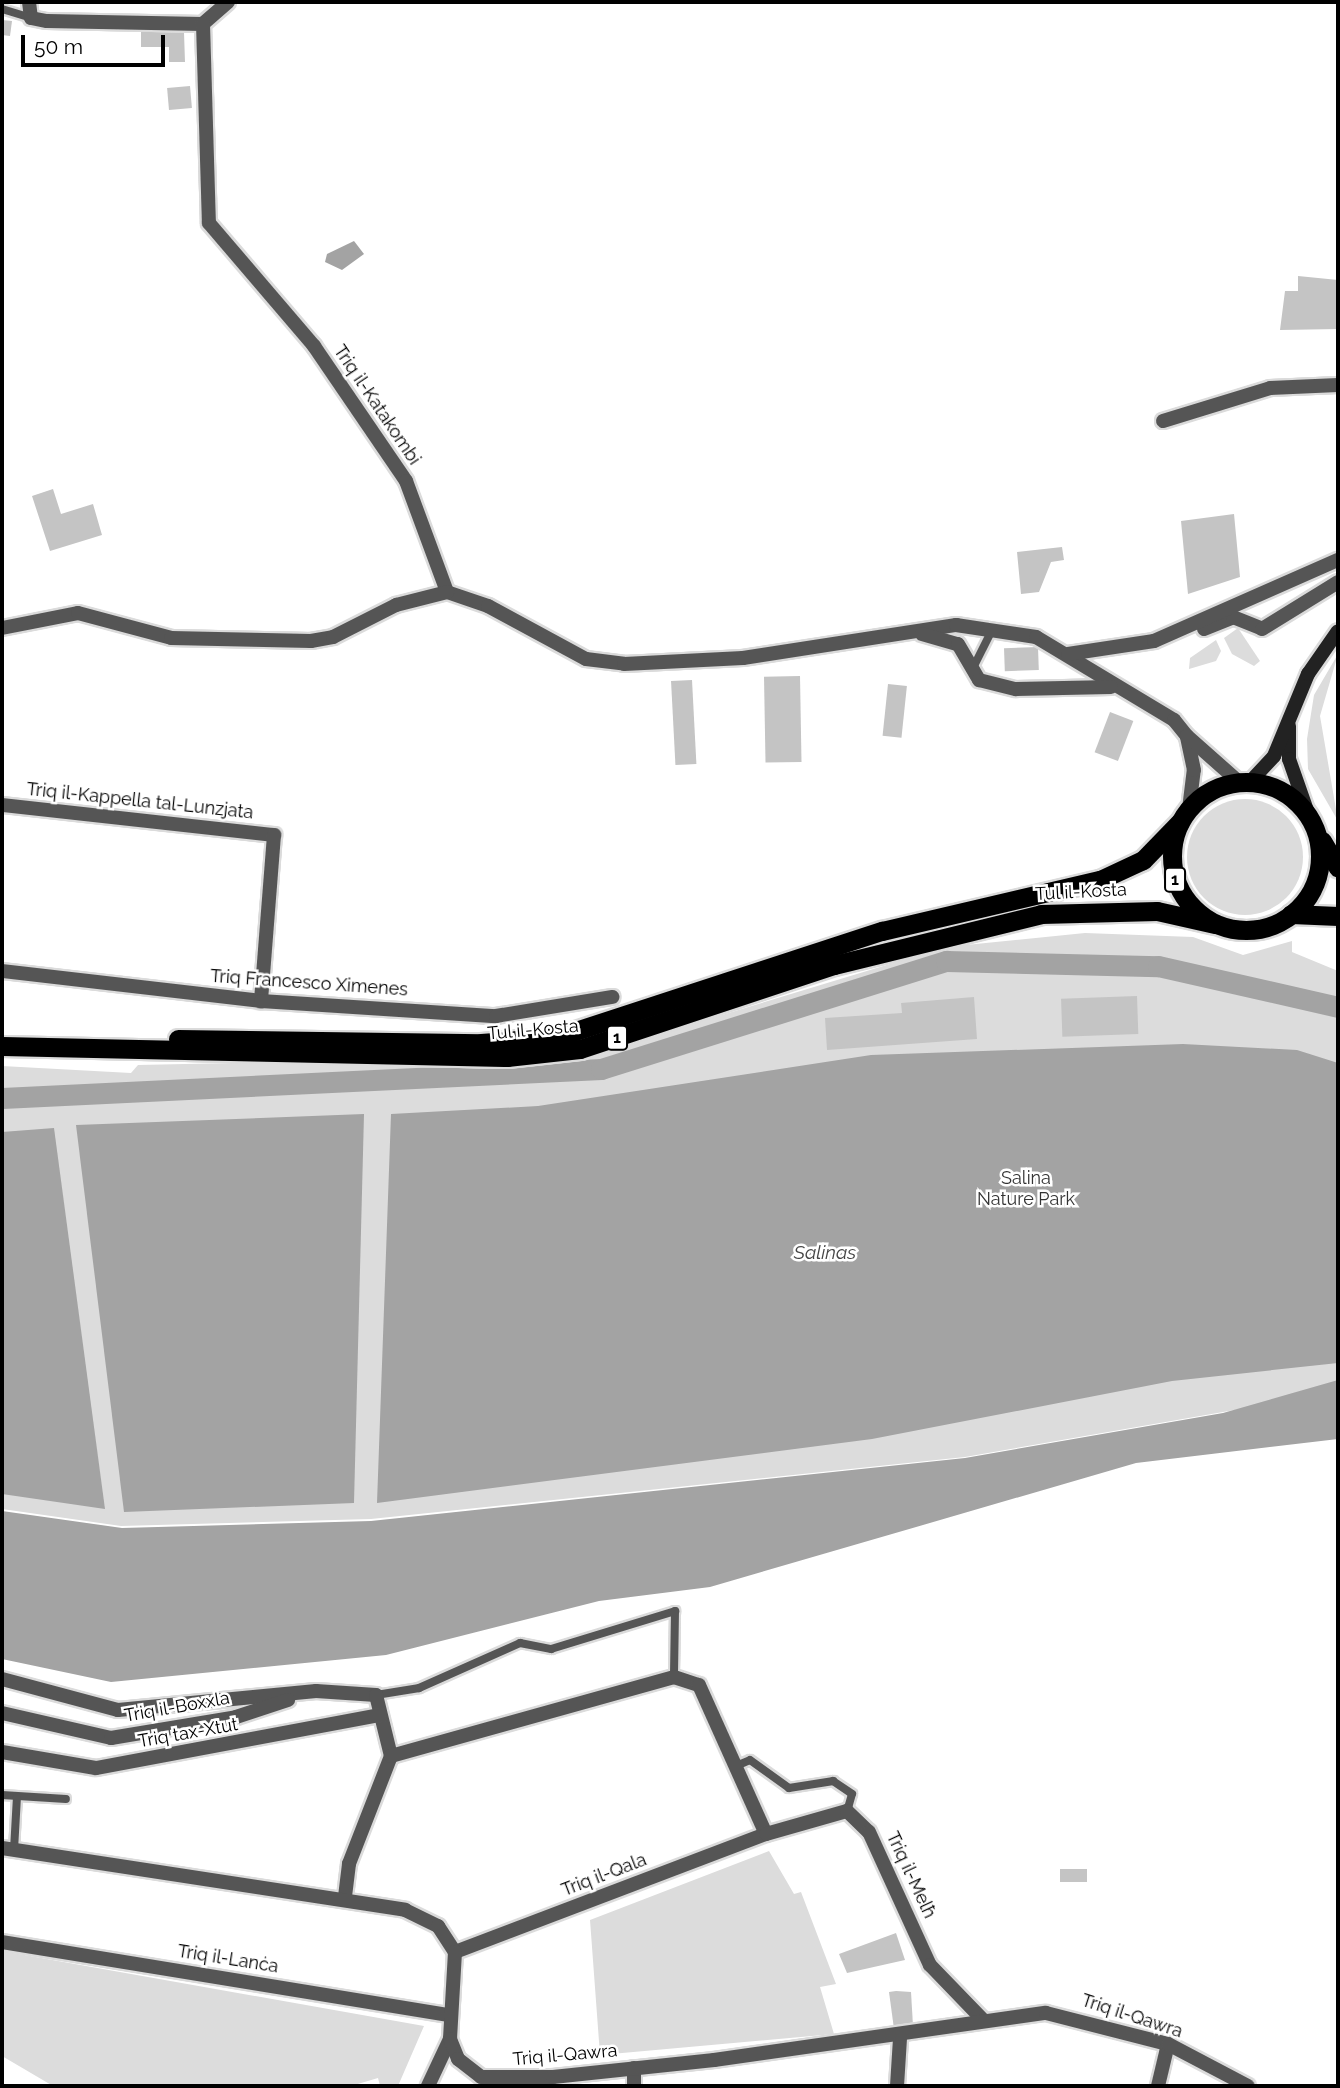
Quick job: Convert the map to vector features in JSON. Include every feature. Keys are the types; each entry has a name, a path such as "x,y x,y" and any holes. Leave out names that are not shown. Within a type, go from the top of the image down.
{"highway":[{"name":"1","path":"1244,782 1185,815 1173,873 1187,900 1214,924 1263,927 1309,901 1319,878 1313,823"},
{"path":"1244,782 1273,788 1313,823 1338,868"},
{"name":"Tul il-Kosta","path":"2,1037 481,1043 557,1037 882,931 1100,880 1143,860 1185,815"},
{"name":"Tul il-Kosta","path":"2,1046 345,1055 568,1051 834,965 1041,914 1157,911 1214,924"},
{"name":"1","path":"1287,914 1338,916"}],"main road":[{"path":"1244,782 1273,756 1288,718 1338,631"},
{"path":"1288,718 1289,759 1313,823"}],"street":[{"path":"29,2 31,18 203,24 228,2"},
{"name":"Triq il-Katakombi","path":"203,24 209,223 314,346 405,481 447,593"},
{"path":"1163,421 1270,388 1338,385"},
{"path":"1068,654 1154,641 1338,560"},
{"path":"1086,668 1104,657 1166,646 1233,617 1262,629 1338,583"},
{"path":"2,628 78,613 171,638 311,641 333,637 396,605 447,593 488,606 586,659 624,664 743,658 919,633 956,625 1036,637 1068,654 1111,687 1174,720 1187,736 1244,782"},
{"path":"919,633 958,644 979,680 1016,689 1111,687"},
{"path":"1185,815 1194,770 1187,736"},
{"name":"Triq il-Kappella tal-Lunzjata","path":"2,805 274,835 261,1001"},
{"name":"Triq Francesco Ximenes","path":"2,971 261,1001 496,1016 612,997"},
{"path":"391,1756 674,1677 699,1685 766,1834 848,1811"},
{"name":"Triq il-Boxxla","path":"2,1678 118,1710 316,1691 376,1695"},
{"name":"Triq il-Boxxla","path":"2,1713 111,1738 236,1717 316,1691"},
{"path":"345,1897 349,1864 391,1756 376,1695"},
{"name":"Triq tax-Xtut","path":"2,1752 96,1768 380,1715"},
{"name":"Triq il-Melħ","path":"848,1811 869,1832 930,1965 984,2021"},
{"name":"Triq il-Qala","path":"455,1952 766,1834"},
{"path":"8,1849 345,1897 405,1910 438,1926 455,1952"},
{"name":"Triq il-Lanċa","path":"2,1942 448,2015"},
{"name":"Triq il-Qawra","path":"455,1952 448,2015 450,2039 458,2059 492,2083 900,2038 1012,2014 1078,2016 1168,2044 1248,2086"},
{"path":"897,2086 900,2038"},
{"path":"429,2086 450,2039"},
{"path":"1158,2086 1168,2044"},
{"path":"634,2068 635,2086"}],"lane":[{"path":"2,9 31,18"},
{"path":"973,668 991,632"},
{"path":"376,1695 419,1688 520,1643 551,1650 675,1611 674,1677"},
{"path":"736,1766 750,1760 789,1788 833,1782 852,1794 848,1811"},
{"path":"2,1795 66,1799"},
{"path":"8,1849 17,1797"}],"green space":[{"path":"1238,628 1260,661 1254,666 1232,654 1224,638"},
{"path":"1216,640 1221,651 1216,661 1189,669 1190,658"},
{"path":"1338,654 1320,716 1338,821 1308,769 1307,739 1314,695"},
{"path":"1245,799 1267,804 1286,816 1298,835 1303,857 1298,879 1286,898 1267,910 1245,915 1223,910 1204,898 1192,879 1187,857 1192,835 1204,816 1223,804"},
{"name":"Salina Nature Park","path":"1085,933 1193,937 1243,955 1292,941 1292,952 1338,971 1338,1392 965,1457 371,1519 121,1526 2,1509 2,1066 131,1073 138,1065 590,1055 946,947"},
{"path":"769,1851 794,1894 801,1892 836,1984 820,1987 834,2034 600,2055 590,1920"},
{"path":"2,1951 424,2026 398,2086 380,2086 378,2078 351,2086 53,2086 2,2056"}],"water":[{"path":"354,241 364,254 342,270 325,262 327,254"},
{"name":"Salinas","path":"1183,1044 1297,1050 1338,1063 1338,1363 1172,1381 872,1439 377,1503 391,1114 538,1106 871,1055"},
{"path":"364,1114 354,1503 124,1512 76,1125"},
{"path":"54,1128 105,1509 2,1494 2,1132"},
{"path":"1338,1380 1338,1439 1136,1463 710,1587 599,1601 386,1655 111,1682 2,1659 2,1511 122,1528 371,1521 965,1458 1223,1413"}],"building":[{"path":"2,20 12,21 10,36 2,35"},
{"path":"141,32 184,32 185,62 169,62 169,47 141,47"},
{"path":"190,86 192,108 169,110 167,88"},
{"path":"1298,276 1338,280 1338,329 1280,330 1285,291 1298,291"},
{"path":"53,489 61,514 93,504 102,535 50,551 32,496"},
{"path":"1234,514 1240,577 1188,594 1181,521"},
{"path":"1062,547 1064,560 1051,562 1039,592 1021,594 1017,552"},
{"path":"1038,647 1039,670 1005,671 1004,648"},
{"path":"800,676 802,762 766,763 764,677"},
{"path":"692,680 696,764 675,765 671,681"},
{"path":"888,684 907,686 901,738 883,736"},
{"path":"1110,712 1133,721 1118,761 1095,752"},
{"path":"1137,996 1138,1034 1062,1037 1061,999"},
{"path":"974,997 977,1039 827,1050 825,1018 902,1013 901,1003"},
{"path":"1060,1869 1087,1869 1087,1882 1060,1882"},
{"path":"896,1933 905,1960 847,1973 839,1954"},
{"path":"889,1992 911,1992 913,2026 894,2029"}],"waterway":[{"path":"2,1098 601,1069 946,961 1158,966 1338,1007"}]}
